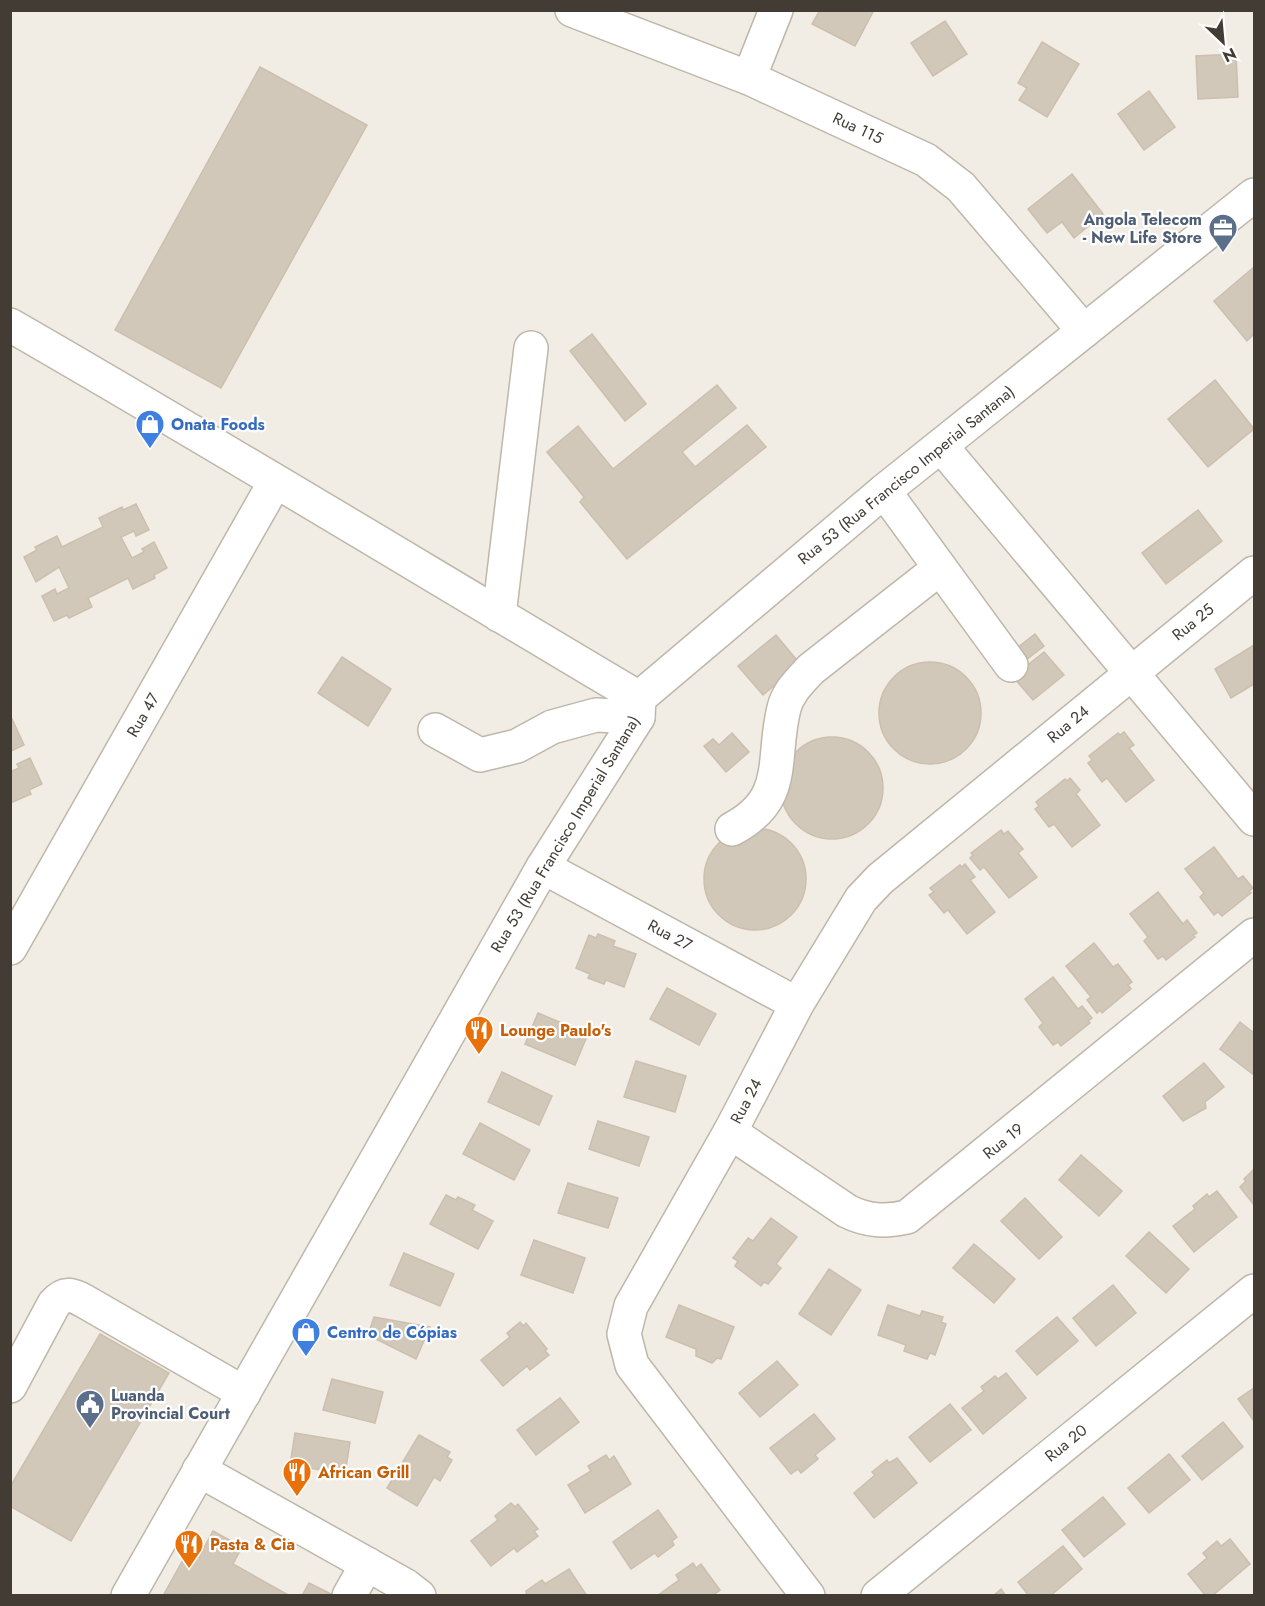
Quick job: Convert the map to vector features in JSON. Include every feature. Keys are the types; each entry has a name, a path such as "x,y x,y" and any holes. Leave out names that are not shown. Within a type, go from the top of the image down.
{"street":[{"name":"Rua 115","path":"572,10 749,78 926,160 961,187 1084,332"},
{"path":"749,78 776,10"},
{"name":"Rua 53 (Rua Francisco Imperial Santana)","path":"128,1596 543,867 638,708 885,491 1254,195"},
{"path":"10,325 188,427 275,482 499,615 638,708"},
{"path":"499,615 531,348"},
{"path":"941,446 1254,819"},
{"name":"Rua 47","path":"10,948 275,482"},
{"path":"885,491 1011,665"},
{"path":"732,829 752,819 760,810 771,789 784,706 795,686 811,669 940,568"},
{"name":"Rua 25","path":"1131,672 1254,573"},
{"name":"Rua 24","path":"808,1596 632,1365 624,1334 631,1306 730,1132 797,1004 861,899 880,879 1131,672"},
{"path":"435,730 480,755 517,746 552,727 596,715 638,708"},
{"name":"Rua 27","path":"543,867 797,1004"},
{"name":"Rua 19","path":"730,1132 861,1218 877,1221 907,1217 1254,935"},
{"name":"Rua 20","path":"878,1596 1254,1291"},
{"path":"10,1386 54,1304 60,1296 67,1294 84,1301 244,1393"},
{"path":"199,1470 367,1564 409,1592"},
{"path":"349,1596 367,1564"}],"building":[{"path":"820,10 874,10 855,46 812,24"},
{"path":"945,21 967,54 933,76 911,43"},
{"path":"1042,42 1079,64 1047,117 1019,100 1027,88 1018,83"},
{"path":"1236,54 1238,97 1198,99 1196,56"},
{"path":"260,67 367,125 221,388 115,330"},
{"path":"1149,91 1175,127 1144,150 1118,114"},
{"path":"1072,174 1103,214 1074,238 1062,222 1047,233 1028,209"},
{"path":"1254,267 1254,334 1247,341 1214,301"},
{"path":"592,334 646,404 625,421 570,351"},
{"path":"1215,380 1254,429 1208,467 1168,419"},
{"path":"717,385 736,408 682,452 695,467 747,425 766,447 627,559 580,502 584,497 547,452 578,426 613,469"},
{"path":"136,504 149,530 136,536 134,531 121,537 132,558 144,552 142,549 154,542 167,568 154,575 155,578 133,589 128,578 88,598 92,607 69,618 67,615 54,621 42,596 55,589 57,594 69,588 59,567 36,582 24,557 37,550 35,547 57,536 62,547 103,527 99,518 122,507 123,510"},
{"path":"1198,510 1222,541 1166,584 1142,553"},
{"path":"1035,634 1044,646 1026,660 1017,648"},
{"path":"776,635 800,664 763,695 738,666"},
{"path":"1254,645 1254,684 1231,698 1215,669"},
{"path":"1044,652 1064,675 1033,700 1013,677"},
{"path":"342,657 391,689 368,726 318,693"},
{"path":"930,662 949,666 966,677 977,694 981,713 977,732 966,749 949,760 930,764 911,760 894,749 883,732 879,713 883,694 894,677 911,666"},
{"path":"12,719 24,745 11,751 10,720"},
{"path":"1124,732 1134,745 1129,748 1154,780 1126,802 1107,778 1102,782 1088,763 1092,760 1089,756 1118,733 1120,735"},
{"path":"732,733 749,752 726,772 704,746 713,739 719,745"},
{"path":"832,737 851,741 868,752 879,769 883,788 879,807 868,824 851,835 832,839 813,835 796,824 785,807 781,788 785,769 796,752 813,741"},
{"path":"30,758 42,784 29,790 31,794 10,803 10,772 19,768 17,764"},
{"path":"1070,778 1080,790 1076,794 1100,825 1072,847 1054,824 1049,827 1035,809 1039,806 1036,802 1065,779 1067,781"},
{"path":"755,828 774,832 791,843 802,860 806,879 802,898 791,915 774,926 755,930 736,926 719,915 708,898 704,879 708,860 719,843 736,832"},
{"path":"1001,830 1004,834 1008,831 1023,849 1018,853 1037,877 1009,898 984,867 980,870 970,858 973,855 971,853"},
{"path":"1214,847 1238,879 1243,876 1253,888 1249,891 1251,893 1222,916 1218,912 1214,915 1200,897 1204,893 1185,869"},
{"path":"965,864 975,877 970,880 995,912 967,934 948,910 944,913 929,895 934,892 930,888 960,865 962,867"},
{"path":"1158,892 1183,924 1187,920 1197,933 1166,960 1163,956 1158,959 1144,941 1148,937 1130,914"},
{"path":"598,934 615,941 613,946 636,954 624,987 606,980 604,984 588,978 590,974 576,968 589,935 596,938"},
{"path":"1094,943 1113,967 1118,964 1132,982 1128,985 1131,989 1102,1013 1100,1010 1097,1013 1087,1000 1091,997 1066,966"},
{"path":"1053,977 1078,1009 1082,1006 1092,1018 1088,1021 1090,1023 1061,1046 1058,1042 1053,1045 1039,1027 1043,1023 1025,999"},
{"path":"667,988 716,1014 699,1045 650,1019"},
{"path":"538,1013 588,1034 575,1065 525,1044"},
{"path":"1240,1022 1254,1033 1254,1075 1220,1049"},
{"path":"636,1061 686,1076 675,1112 624,1097"},
{"path":"1204,1063 1224,1087 1205,1102 1206,1108 1183,1121 1163,1096"},
{"path":"502,1072 552,1096 539,1125 488,1102"},
{"path":"598,1121 649,1137 639,1166 589,1149"},
{"path":"480,1123 530,1150 514,1180 463,1154"},
{"path":"1081,1155 1122,1191 1099,1216 1059,1180"},
{"path":"1254,1169 1254,1205 1240,1187"},
{"path":"568,1183 618,1198 608,1228 558,1213"},
{"path":"1217,1191 1237,1217 1194,1252 1173,1226 1195,1209 1193,1206 1207,1194 1209,1197"},
{"path":"446,1195 456,1200 458,1197 475,1205 472,1210 493,1221 478,1249 430,1224"},
{"path":"1025,1198 1062,1237 1039,1259 1001,1221"},
{"path":"771,1218 797,1237 776,1264 781,1268 768,1284 764,1282 761,1286 735,1266 738,1261 733,1258 748,1238 753,1241"},
{"path":"1149,1232 1189,1269 1166,1293 1126,1256"},
{"path":"534,1240 585,1258 573,1293 521,1275"},
{"path":"974,1244 1015,1279 994,1303 953,1268"},
{"path":"404,1253 454,1274 440,1306 390,1285"},
{"path":"829,1269 861,1290 831,1335 799,1314"},
{"path":"1113,1285 1136,1313 1096,1346 1073,1318"},
{"path":"679,1305 734,1327 721,1359 717,1358 712,1363 696,1356 696,1349 666,1337"},
{"path":"888,1305 920,1316 922,1311 943,1317 941,1322 946,1324 935,1355 930,1353 927,1359 904,1351 906,1345 878,1335"},
{"path":"374,1317 430,1327 416,1359 368,1335"},
{"path":"1057,1317 1078,1341 1037,1375 1016,1351"},
{"path":"520,1322 523,1326 526,1323 547,1349 545,1351 549,1355 530,1370 527,1366 503,1386 481,1360 510,1337 507,1333"},
{"name":"Luanda Provincial Court","path":"100,1334 169,1373 71,1541 10,1506 10,1487"},
{"path":"777,1361 798,1385 760,1417 739,1393"},
{"path":"1006,1373 1026,1398 983,1434 962,1408 984,1391 981,1387 995,1376 998,1379"},
{"path":"332,1379 383,1392 375,1423 323,1410"},
{"path":"1254,1388 1254,1421 1238,1399"},
{"path":"560,1398 579,1422 536,1455 517,1430"},
{"path":"950,1404 971,1430 930,1462 909,1437"},
{"path":"814,1414 835,1439 815,1455 818,1459 801,1473 798,1469 791,1474 770,1448"},
{"path":"1223,1422 1243,1447 1202,1480 1182,1456"},
{"path":"295,1433 350,1442 345,1474 290,1465"},
{"path":"419,1435 450,1452 447,1457 452,1460 440,1481 434,1477 417,1506 387,1488"},
{"path":"1169,1454 1190,1480 1149,1513 1128,1488"},
{"path":"606,1455 609,1460 614,1456 631,1484 585,1513 568,1485 591,1471 588,1466"},
{"path":"897,1458 917,1483 874,1518 854,1493 875,1475 872,1472 887,1460 889,1463"},
{"path":"1103,1497 1125,1524 1084,1557 1062,1530"},
{"path":"511,1503 515,1507 518,1504 538,1529 534,1531 538,1536 517,1552 514,1548 491,1566 471,1541 498,1520 495,1516"},
{"path":"658,1510 677,1537 672,1541 674,1545 658,1557 655,1553 631,1569 613,1542"},
{"path":"213,1531 242,1547 233,1564 290,1596 164,1594 188,1551 199,1557"},
{"path":"1230,1539 1250,1564 1212,1596 1206,1596 1188,1574 1207,1558 1203,1553 1217,1541 1221,1546"},
{"path":"1063,1546 1082,1569 1050,1596 1029,1596 1018,1582"},
{"path":"693,1563 696,1568 701,1564 720,1590 712,1596 657,1596 679,1580 676,1575"},
{"path":"569,1569 587,1596 527,1596 526,1591 542,1580 545,1584"},
{"path":"309,1583 333,1595 302,1596"},
{"path":"1001,1589 1006,1596 993,1596"}],"place":[{"name":"Angola Telecom - New Life Store","path":"1223,254"},
{"name":"Onata Foods","path":"150,450"},
{"name":"Lounge Paulo's","path":"479,1056"},
{"name":"Centro de Cópias","path":"306,1358"},
{"name":"Luanda Provincial Court","path":"90,1430"},
{"name":"African Grill","path":"297,1498"},
{"name":"Pasta & Cia","path":"189,1570"}]}
